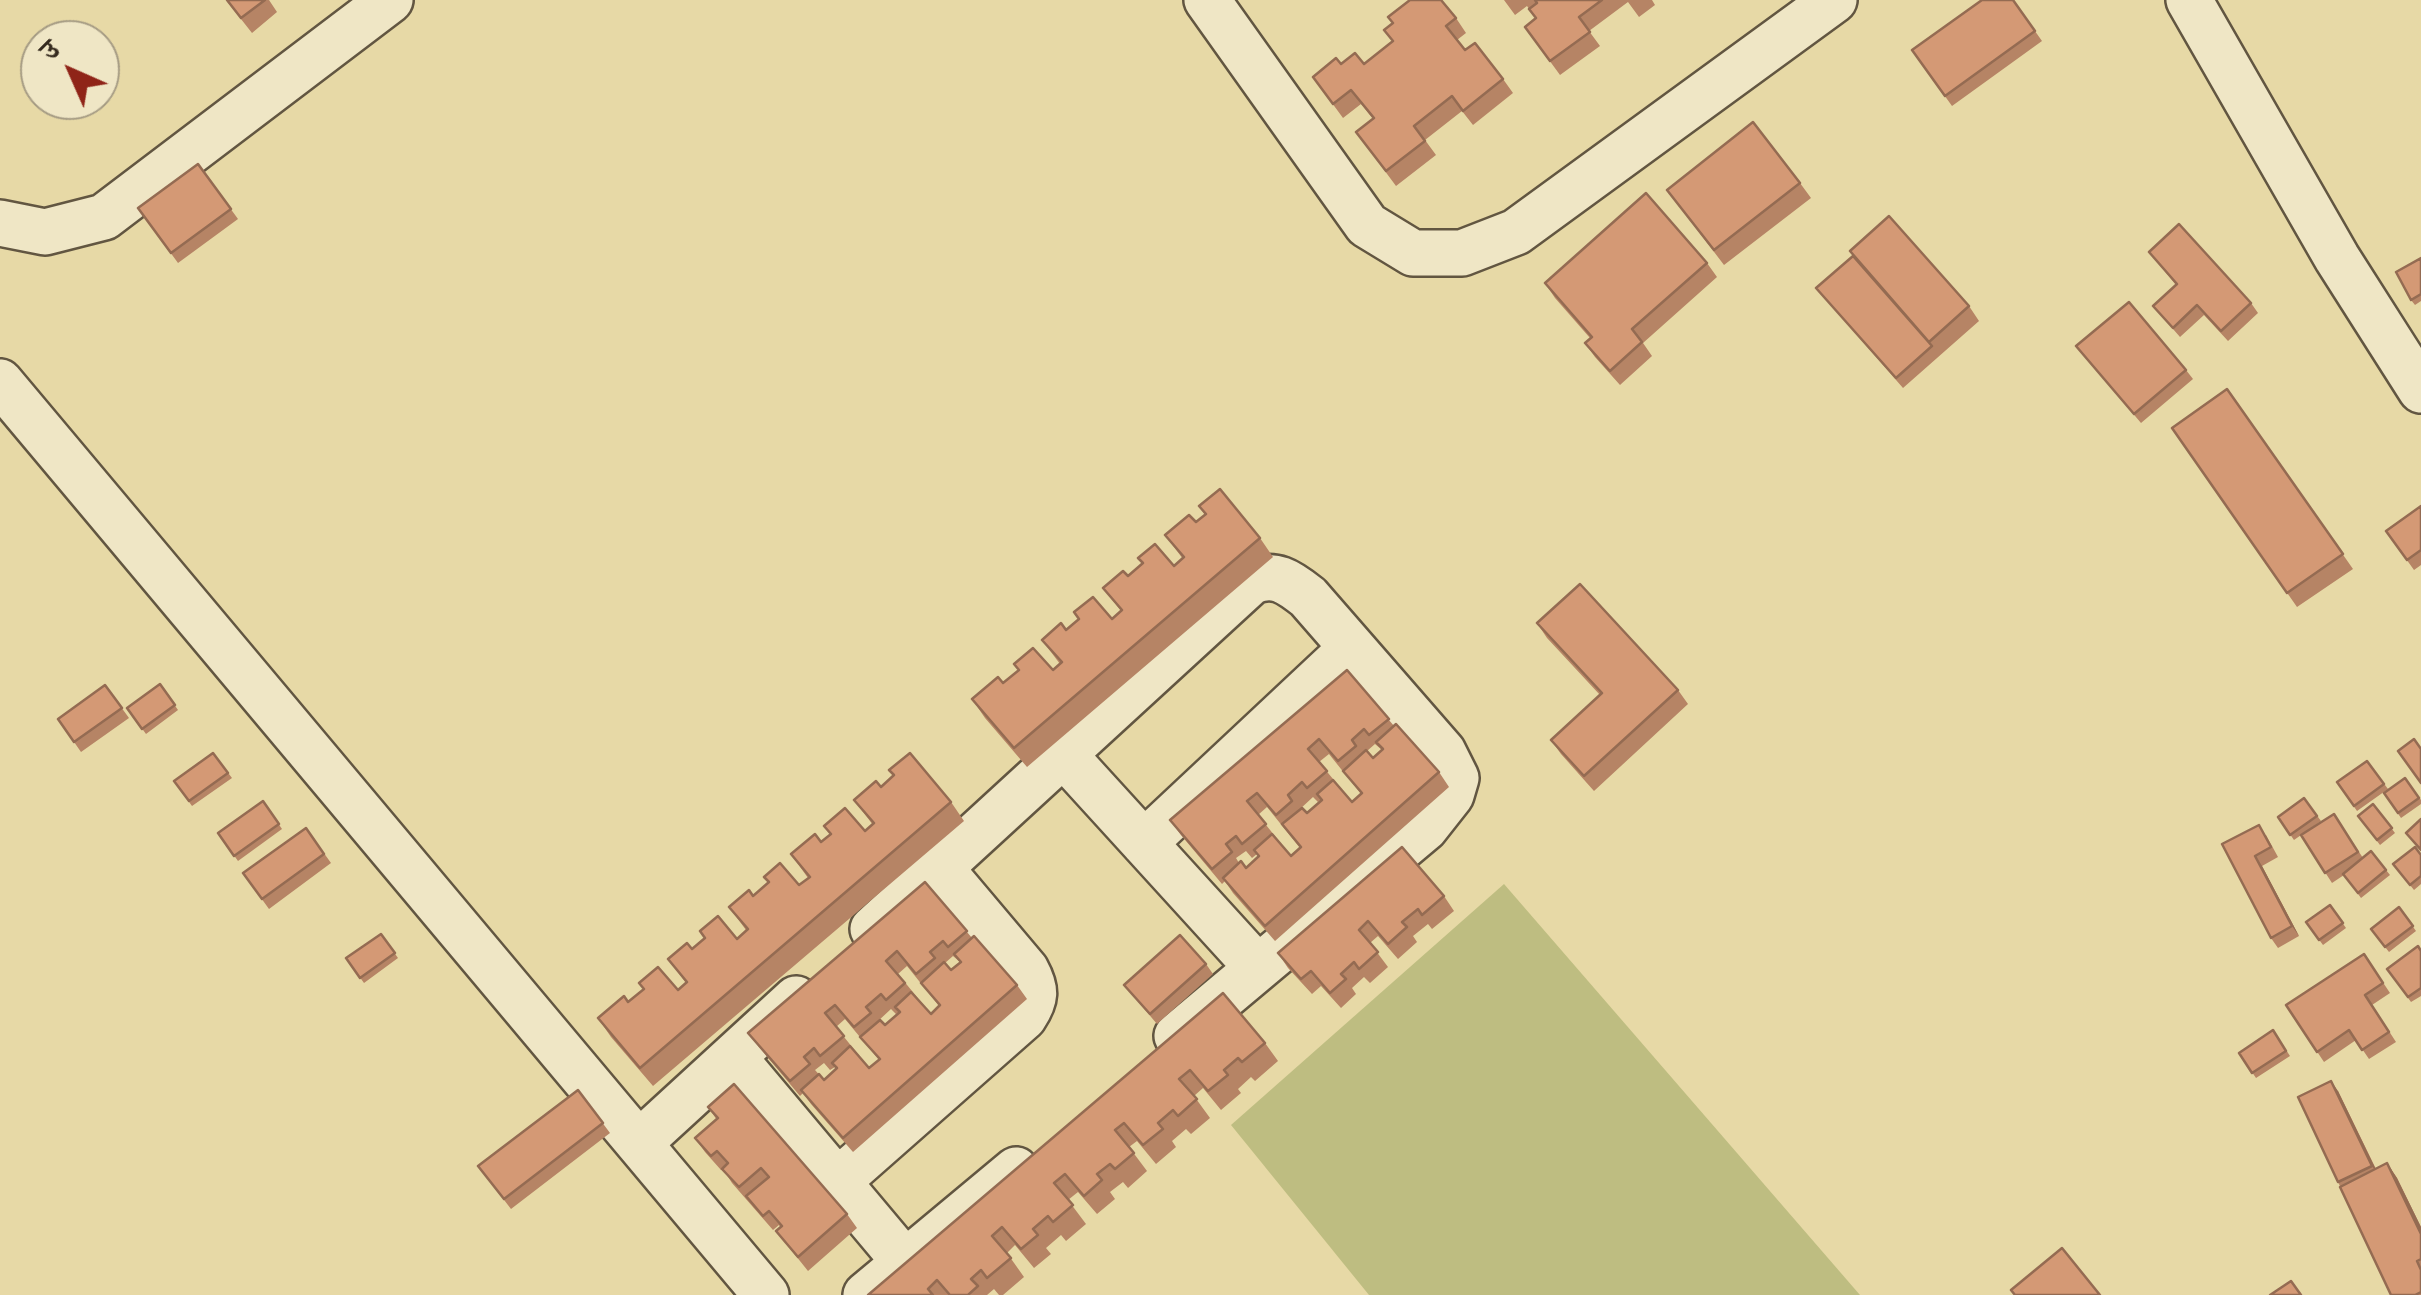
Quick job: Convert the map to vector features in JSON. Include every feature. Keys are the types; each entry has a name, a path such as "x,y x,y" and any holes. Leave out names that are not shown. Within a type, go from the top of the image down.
{"street":[{"path":"0,224 45,232 104,217 390,0"},
{"path":"1207,0 1367,225 1413,253 1462,252 1516,232 1834,0"},
{"path":"2189,0 2336,258 2421,390"},
{"path":"0,382 766,1295"},
{"path":"639,1143 1251,582 1264,576 1286,580 1308,597 1443,752 1456,778 1451,796 1425,828 1151,1057"},
{"path":"1144,843 1352,648"},
{"path":"1063,754 1258,968"},
{"path":"838,1181 1024,1018 1035,1000 1035,985 1026,970 940,868"},
{"path":"733,1057 906,1262"},
{"path":"866,1295 1044,1147"}],"shaded area":[{"path":"1504,884 1860,1295 1369,1295 1231,1125"}],"building":[{"path":"227,0 265,0 241,18"},
{"path":"1410,0 1441,0 1456,18 1446,26 1465,50 1475,43 1503,79 1463,111 1452,96 1414,126 1425,141 1386,171 1356,132 1374,118 1351,90 1333,104 1313,77 1336,58 1341,64 1355,53 1364,64 1393,41 1384,30 1393,23 1388,17"},
{"path":"1535,0 1602,0 1579,17 1590,32 1550,61 1525,27 1536,18 1529,9 1537,3"},
{"path":"1982,0 2013,0 2035,31 1945,96 1912,50"},
{"path":"1753,122 1800,183 1714,250 1667,190"},
{"path":"198,164 231,209 171,253 138,208"},
{"path":"1646,193 1707,263 1632,329 1642,342 1610,371 1585,343 1592,337 1545,283"},
{"path":"1889,216 1969,306 1929,342 1850,251"},
{"path":"2179,224 2251,303 2221,331 2197,305 2173,328 2153,306 2177,284 2149,252"},
{"path":"1853,256 1932,346 1896,378 1816,288"},
{"path":"2421,258 2421,294 2411,300 2396,272"},
{"path":"2129,302 2186,370 2134,414 2076,346"},
{"path":"2227,389 2343,554 2287,593 2172,428"},
{"path":"1220,489 1260,538 1014,748 972,699 998,677 1003,683 1019,670 1014,664 1033,648 1053,670 1062,662 1042,640 1061,623 1066,630 1079,619 1074,612 1093,597 1112,619 1122,610 1103,588 1123,571 1128,576 1143,563 1138,558 1155,544 1174,566 1184,557 1165,535 1189,515 1196,522 1206,514 1199,506"},
{"path":"2421,506 2421,550 2407,560 2386,531"},
{"path":"1580,584 1678,690 1584,776 1551,740 1602,693 1537,623"},
{"path":"1347,670 1389,719 1369,735 1364,729 1352,740 1356,746 1338,761 1319,739 1308,749 1327,771 1307,788 1302,782 1288,795 1292,801 1276,815 1257,793 1247,801 1266,824 1242,844 1236,836 1226,844 1232,852 1212,869 1170,820"},
{"path":"160,684 175,705 142,729 127,708"},
{"path":"105,685 122,708 74,742 58,719"},
{"path":"1396,724 1439,772 1265,926 1223,878 1241,861 1246,868 1259,856 1254,850 1272,834 1291,856 1301,847 1282,824 1302,808 1307,813 1322,800 1317,794 1333,780 1352,802 1362,793 1343,771 1366,750 1373,758 1383,749 1376,742"},
{"path":"2414,739 2421,749 2421,783 2398,751"},
{"path":"213,753 228,773 189,801 174,781"},
{"path":"910,753 951,802 640,1068 598,1018 624,996 628,1002 644,989 639,983 658,967 678,990 687,982 668,959 687,943 692,949 705,938 700,931 718,916 737,939 748,929 729,907 749,890 753,896 769,882 764,877 780,863 799,885 810,877 791,854 815,834 821,842 831,834 824,826 845,808 865,831 874,823 854,800 876,781 881,787 894,775 889,770"},
{"path":"2367,761 2384,784 2354,806 2337,782"},
{"path":"2405,778 2419,798 2398,813 2384,793"},
{"path":"2304,798 2317,816 2290,835 2278,817"},
{"path":"263,801 279,824 234,856 218,833"},
{"path":"2373,804 2392,828 2377,840 2358,816"},
{"path":"2334,814 2358,852 2325,873 2301,835"},
{"path":"2421,819 2421,850 2406,833"},
{"path":"2259,825 2271,847 2255,856 2292,926 2271,938 2222,844"},
{"path":"306,828 324,854 262,899 243,873"},
{"path":"1402,847 1444,896 1422,915 1418,909 1402,922 1407,927 1388,944 1368,921 1359,930 1378,952 1359,969 1354,962 1341,974 1346,979 1330,993 1311,971 1301,979 1278,953"},
{"path":"2415,847 2421,855 2421,876 2410,885 2393,864"},
{"path":"2371,851 2386,870 2358,893 2343,874"},
{"path":"925,882 967,931 948,947 943,941 930,952 935,958 916,974 897,951 886,961 905,983 886,1000 881,994 866,1007 871,1013 854,1027 835,1005 825,1013 844,1036 820,1056 814,1048 804,1057 810,1064 790,1081 748,1033"},
{"path":"2330,905 2343,923 2319,940 2306,922"},
{"path":"2399,907 2413,926 2385,947 2371,929"},
{"path":"381,934 395,953 360,978 346,958"},
{"path":"1180,935 1206,964 1150,1014 1124,985"},
{"path":"974,936 1017,985 843,1138 801,1090 819,1074 824,1080 837,1068 832,1063 850,1046 869,1068 880,1059 860,1037 880,1020 885,1025 900,1012 895,1007 911,992 931,1014 940,1005 921,983 944,962 951,970 961,962 954,954"},
{"path":"2418,946 2421,988 2408,997 2387,969"},
{"path":"2364,954 2383,983 2365,995 2389,1032 2362,1050 2349,1030 2317,1052 2286,1005"},
{"path":"1223,993 1265,1043 1242,1062 1238,1058 1224,1070 1228,1075 1208,1091 1190,1070 1179,1079 1197,1099 1178,1116 1173,1110 1158,1123 1163,1129 1143,1145 1124,1123 1115,1130 1134,1153 1115,1169 1110,1164 1097,1174 1102,1180 1084,1196 1065,1174 1054,1183 1073,1205 1053,1222 1048,1216 1033,1229 1038,1235 1021,1249 1002,1227 992,1236 1011,1258 987,1278 981,1270 971,1279 978,1286 968,1295 950,1295 937,1280 928,1289 933,1295 868,1295"},
{"path":"2273,1030 2286,1051 2252,1073 2239,1053"},
{"path":"2331,1081 2372,1166 2338,1182 2298,1097"},
{"path":"734,1084 847,1214 798,1257 776,1231 782,1226 769,1211 763,1216 746,1196 769,1177 761,1168 739,1187 722,1169 728,1163 717,1151 711,1156 695,1138 718,1118 708,1107"},
{"path":"578,1090 603,1123 504,1199 478,1166"},
{"path":"2387,1163 2421,1234 2421,1259 2417,1261 2421,1292 2415,1295 2391,1295 2340,1187"},
{"path":"2062,1248 2100,1295 2015,1295 2011,1290"},
{"path":"2291,1281 2301,1295 2270,1295"}]}
